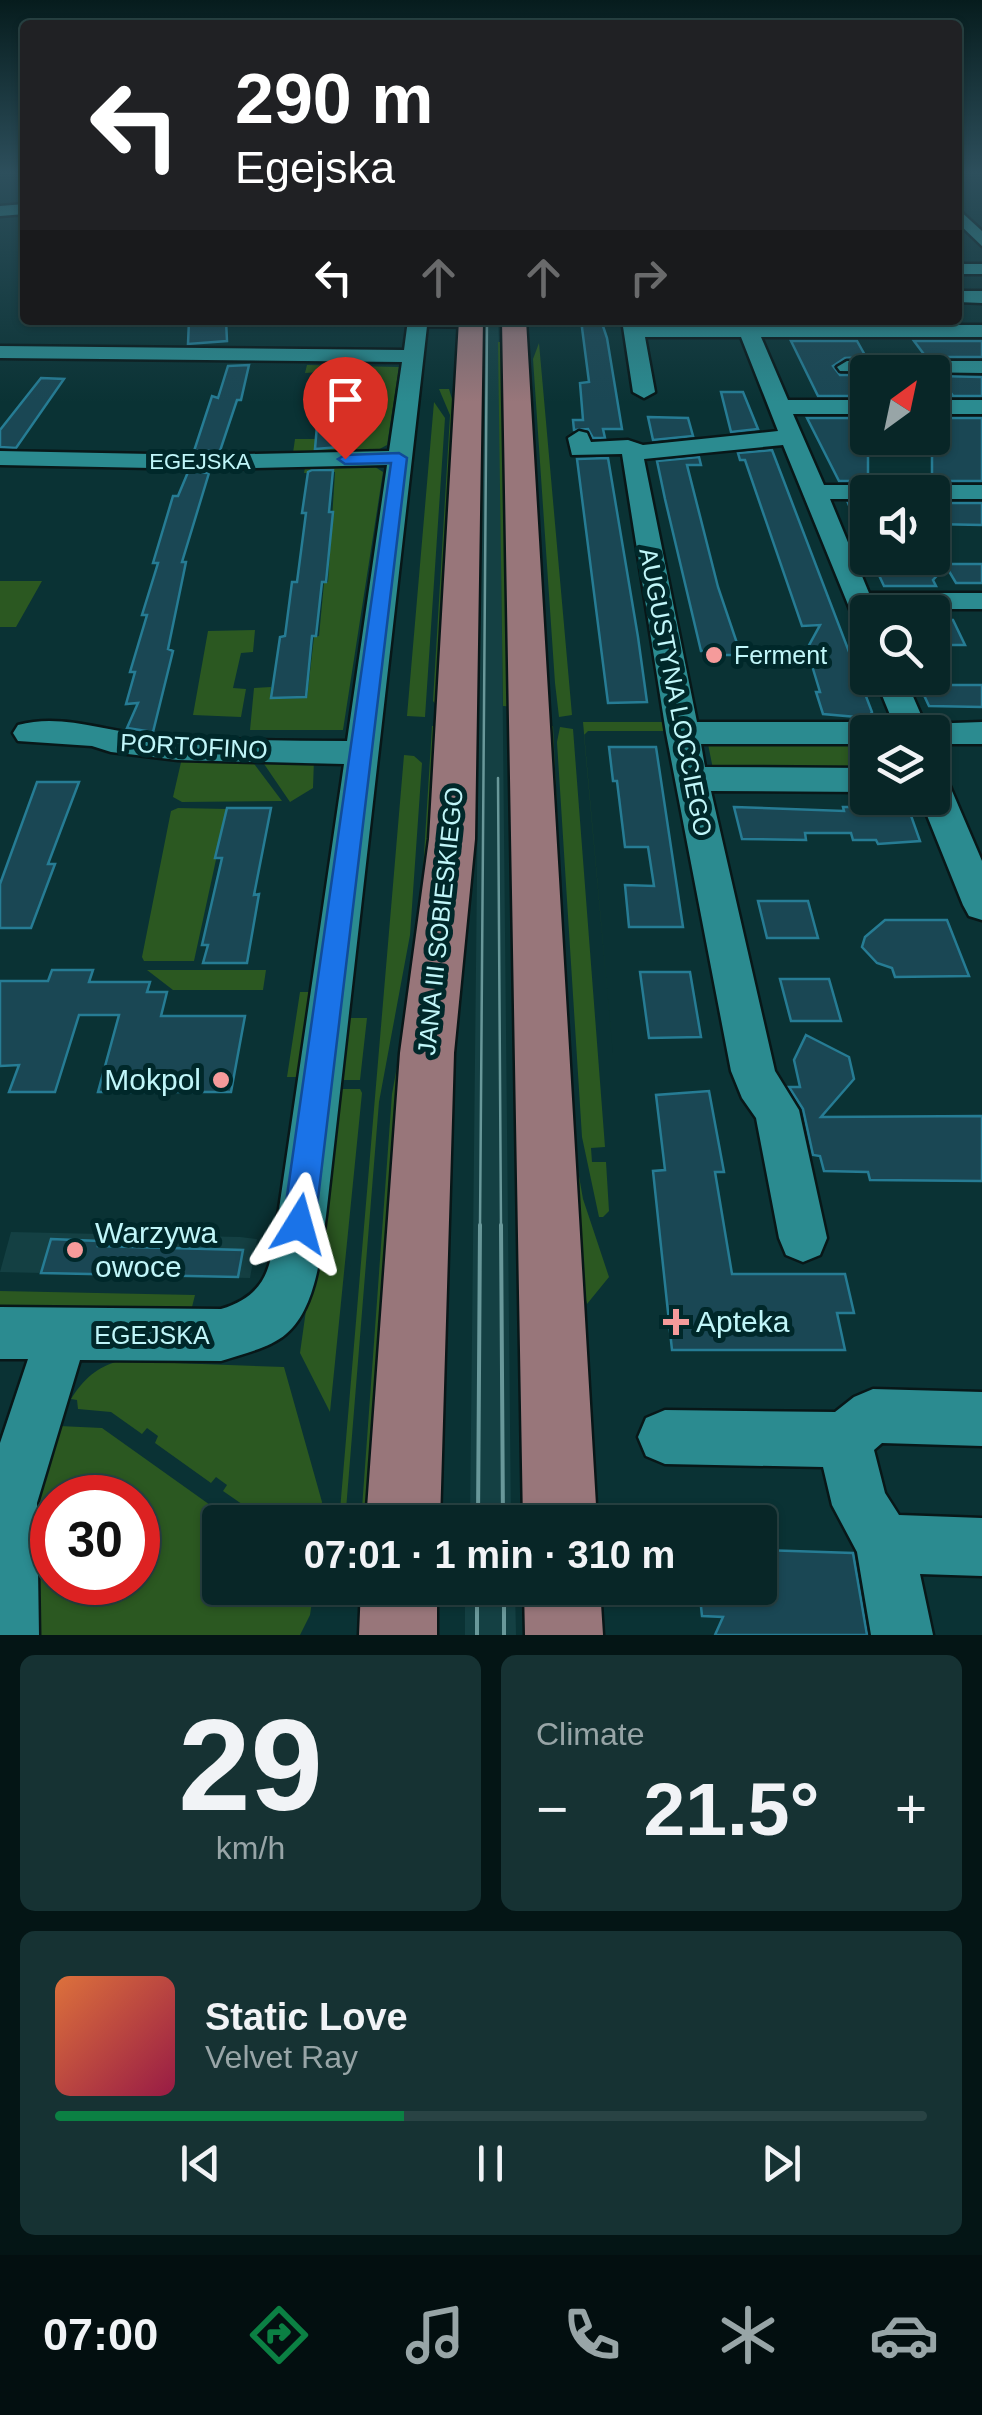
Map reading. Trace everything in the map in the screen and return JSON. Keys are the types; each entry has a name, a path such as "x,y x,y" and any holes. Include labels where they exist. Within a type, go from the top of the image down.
{"main road":[{"name":"JANA III SOBIESKIEGO","path":"404,1505 427,1053 451,850 471,325"},
{"path":"514,325 559,1505"},
{"path":"398,1635 399,1605"},
{"path":"563,1605 564,1635"}],"street":[{"name":"EGEJSKA","path":"0,1333 221,1335 271,1314 285,1290 294,1258 309,1156 417,325"},
{"path":"644,392 633,325 982,332"},
{"path":"746,326 856,595"},
{"path":"826,331 850,371"},
{"path":"0,352 412,356"},
{"path":"848,367 982,367"},
{"path":"778,407 850,405"},
{"path":"950,407 982,407"},
{"path":"580,444 628,447 640,452 790,437"},
{"name":"AUGUSTYNA LOCCIEGO","path":"640,452 632,457 691,779 756,1084 777,1110 803,1238"},
{"name":"EGEJSKA","path":"0,458 187,462 399,458"},
{"path":"814,492 982,492"},
{"path":"950,603 982,600"},
{"name":"PORTOFINO","path":"29,733 96,735 102,741 146,747 360,752"},
{"path":"682,733 850,733"},
{"path":"950,733 982,733"},
{"path":"691,779 850,780"},
{"path":"945,815 982,905"},
{"path":"8,1635 5,1516 62,1334"},
{"path":"665,1437 844,1440 874,1416 982,1419"},
{"path":"844,1440 860,1505 884,1543 902,1635"},
{"path":"884,1543 982,1547"}],"shaded area":[{"path":"483,325 498,325 511,1505 470,1505"},
{"path":"11,1232 257,1239 250,1278 0,1272"},
{"path":"465,1605 515,1605 516,1635 465,1635"}],"green space":[{"path":"498,342 507,342 516,707 503,706"},
{"path":"539,343 572,715 559,717 533,359"},
{"path":"307,365 399,367 387,445 374,452 293,453 295,439 316,439 315,448 341,447 345,367 322,367 321,372 305,373"},
{"path":"439,389 449,389 455,409 437,706 433,701 450,415"},
{"path":"434,402 445,418 425,717 407,716"},
{"path":"372,465 383,472 343,730 250,730 254,688 271,687 270,699 307,698 314,637 319,636 324,583 328,582 335,472 304,473 305,468"},
{"path":"0,581 42,581 16,627 0,627"},
{"path":"255,630 253,652 241,653 233,688 246,689 241,717 193,715 208,631"},
{"path":"583,722 668,722 669,731 588,731 584,735"},
{"path":"432,726 442,726 407,1072 379,1505 362,1505 392,1094 418,951"},
{"path":"544,726 553,726 573,1142 583,1199 609,1277 587,1304 580,1278"},
{"path":"560,727 573,729 605,1147 591,1148 592,1162 606,1162 609,1211 603,1217 599,1217 582,1137 557,742"},
{"path":"850,743 850,771 713,769 708,744"},
{"path":"404,755 414,756 422,763 410,935 379,1102 346,1505 340,1505"},
{"path":"249,757 282,801 182,802 173,797 182,758"},
{"path":"260,758 314,759 313,788 290,802"},
{"path":"227,809 194,961 144,961 171,811"},
{"path":"147,970 266,970 263,990 173,990"},
{"path":"300,992 316,992 305,1077 287,1077"},
{"path":"342,1018 367,1018 360,1080 338,1080"},
{"path":"337,1089 360,1089 362,1093 330,1412 300,1353"},
{"path":"0,1291 195,1295 191,1311 0,1307"},
{"path":"112,1363 284,1367 322,1505 243,1505 223,1491 227,1485 216,1477 211,1483 155,1443 158,1436 147,1428 142,1434 111,1412 78,1409 77,1400 71,1399 80,1386"},
{"path":"59,1426 102,1428 210,1505 202,1505 202,1605 311,1605 300,1635 26,1635 30,1529 30,1605 160,1605 160,1475 45,1475"}],"building":[{"path":"189,325 226,325 227,341 188,344"},
{"path":"582,325 603,325 622,429 603,429 605,438 593,438 588,429 574,430 573,420 583,420 580,383 589,382"},
{"path":"791,341 857,341 865,355 850,355 833,366 840,375 850,375 850,396 818,396"},
{"path":"914,341 982,341 982,357 924,355"},
{"path":"249,365 241,400 237,400 220,451 194,451 212,396 218,398 228,366"},
{"path":"344,367 340,447 315,449 322,368"},
{"path":"950,376 982,377 982,396 953,396"},
{"path":"41,378 64,379 16,448 0,447 0,430"},
{"path":"721,392 743,392 758,429 731,432"},
{"path":"648,417 688,418 693,436 653,440"},
{"path":"807,418 850,418 850,455 868,455 868,475 850,475 850,481 839,481"},
{"path":"950,418 982,418 982,481 950,481 950,475 932,475 932,455 950,455"},
{"path":"772,450 850,654 850,695 866,695 870,715 823,714 807,649 820,625 802,626 745,460 740,460 738,453"},
{"path":"699,457 701,465 687,465 718,587 741,655 709,655 708,651 701,651 657,461"},
{"path":"608,458 647,702 608,703 577,459"},
{"path":"333,470 329,512 333,512 326,582 322,582 316,636 312,636 306,697 271,698 292,582 297,582 306,513 302,513 308,472"},
{"path":"188,472 209,473 182,562 186,562 168,649 173,651 153,732 127,728 138,703 126,704 135,672 130,672 147,615 142,615 158,563 153,563 173,496 178,496"},
{"path":"950,503 982,503 982,525 950,524"},
{"path":"950,564 982,564 982,583 956,583"},
{"path":"879,575 938,575 933,580 936,586 884,586"},
{"path":"950,620 953,620 965,645 950,645"},
{"path":"950,685 982,685 982,707 929,706 924,695 950,695"},
{"path":"609,747 656,747 683,927 629,927 625,885 654,886 648,847 625,847"},
{"path":"37,782 79,782 48,864 55,864 31,928 0,928 0,884"},
{"path":"734,807 844,811 843,807 850,807 850,815 911,815 920,841 878,844 876,840 853,840 851,833 805,833 806,840 742,839"},
{"path":"227,808 271,808 254,895 259,894 247,963 203,963 208,945 202,945 222,858 215,858"},
{"path":"758,901 808,901 818,938 767,938"},
{"path":"885,920 947,920 969,976 895,977 892,968 877,963 862,947 865,937"},
{"path":"52,970 93,970 89,982 150,982 147,992 167,992 161,1016 245,1016 231,1092 98,1092 119,1015 79,1015 55,1092 9,1092 19,1065 0,1066 0,981 48,981"},
{"path":"640,972 690,972 701,1037 649,1038"},
{"path":"780,979 829,979 841,1021 791,1021"},
{"path":"806,1035 849,1057 854,1079 821,1117 982,1116 982,1181 870,1180 868,1172 824,1171 820,1156 813,1155 803,1109 789,1087 800,1087 794,1060"},
{"path":"709,1091 724,1172 715,1172 732,1274 845,1274 854,1313 837,1313 845,1350 672,1350 653,1171 665,1170 656,1095"},
{"path":"51,1239 99,1241 98,1246 243,1250 238,1277 41,1273"},
{"path":"777,1551 853,1553 867,1635 715,1635 723,1617 702,1616 701,1605 777,1605"}],"tram line":[{"path":"480,1228 487,325"},
{"path":"498,778 501,1228"},
{"path":"478,1505 480,1225"},
{"path":"501,1225 503,1505"},
{"path":"477,1605 477,1635"},
{"path":"504,1605 504,1635"}],"place":[{"name":"Ferment","path":"714,655"},
{"name":"Mokpol","path":"221,1080"},
{"name":"Warzywa owoce","path":"75,1250"},
{"name":"Apteka","path":"676,1322"}],"route":[{"path":"299,1224 399,458 345,459"}]}
